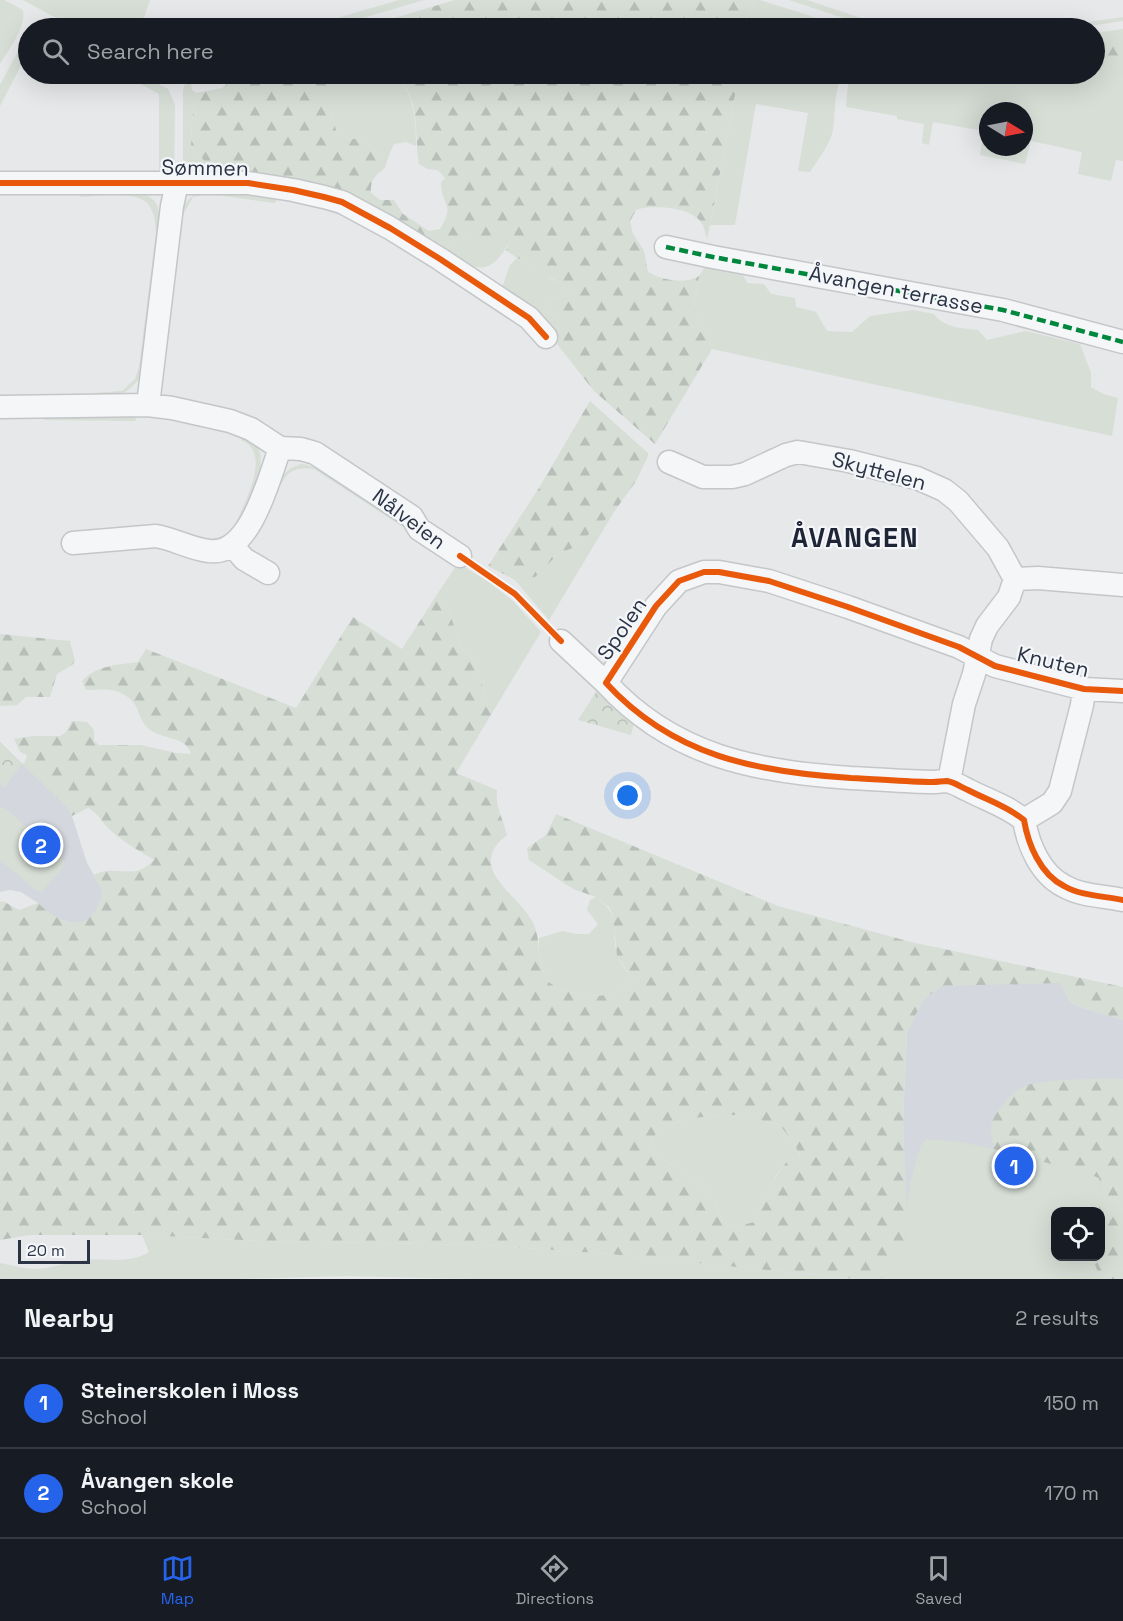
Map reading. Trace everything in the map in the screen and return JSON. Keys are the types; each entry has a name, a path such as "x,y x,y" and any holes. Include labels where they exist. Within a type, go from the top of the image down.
{"street":[{"name":"Sømmen","path":"0,183 248,183 292,190 342,202 390,228 487,288 529,318 546,337"},
{"name":"Sømmen","path":"148,405 172,206 177,183"},
{"name":"Åvangen terrasse","path":"666,247 1003,310 1123,342"},
{"name":"Nålveien","path":"0,407 148,405 230,421 251,429 280,448 301,449 315,453 412,517 419,529 460,556"},
{"path":"73,543 156,536 209,551 220,551 232,546 246,532 280,448"},
{"name":"Skyttelen","path":"669,462 703,477 732,477 798,452 849,461 917,478 938,487 958,501 998,548 1010,566 1015,579"},
{"path":"232,546 244,559 268,573"},
{"name":"Spolen","path":"949,781 848,778 739,762 712,755 676,739 646,720 606,683 656,606 679,581 704,572 729,573 769,581 959,647 977,657"},
{"path":"1123,585 1038,578 1015,579 1009,597 987,626 981,639 964,704 949,781 1012,810 1024,820 1027,838 1035,855 1058,882 1080,892 1123,900"},
{"path":"561,641 606,683"},
{"name":"Knuten","path":"977,657 995,666 1084,689 1123,691"},
{"name":"Knuten","path":"1024,820 1052,803 1060,790 1084,689"}],"shaded area":[{"path":"0,742 68,808 72,816 87,863 103,891 93,916 83,923 68,922 51,916 38,903 21,892 10,890 0,892"},
{"path":"1061,983 1070,1002 1123,1020 1123,1279 880,1279 906,1215 903,1120 907,1032 923,1000 941,986"}],"green space":[{"path":"0,0 4,0 23,10 23,17 18,18 18,33 0,64"},
{"path":"23,0 150,0 144,18 56,18"},
{"path":"399,0 424,0 363,18 337,18"},
{"path":"455,0 753,0 750,18 395,18"},
{"path":"753,0 760,0 817,18 750,18"},
{"path":"789,0 807,0 861,18 844,18"},
{"path":"1123,17 1123,21 1105,24 1105,20"},
{"path":"1123,29 1123,57 1105,60 1105,32"},
{"path":"18,51 18,71 0,106 0,85"},
{"path":"1123,57 1123,161 1116,160 1111,181 1078,174 1082,152 1033,141 1033,102 979,102 979,130 933,122 929,145 922,143 924,124 897,119 897,116 846,107 848,84 1105,84 1105,60"},
{"path":"140,84 158,84 168,89 175,105 174,172 159,171 159,94"},
{"path":"191,84 192,90 196,93 191,147 218,175 183,174 184,85"},
{"path":"227,84 346,84 336,92 333,98 332,111 337,133 350,139 361,139 380,155 389,155 385,168 372,182 371,193 380,200 394,200 403,214 429,231 440,229 447,214 441,182 445,178 438,170 427,169 419,164 413,105 403,84 737,84 707,240 699,220 692,214 676,209 642,208 636,210 630,221 633,234 644,251 648,272 680,281 699,276 694,305 712,349 655,444 594,391 557,344 553,336 559,331 556,317 544,310 541,304 543,298 549,296 559,298 570,292 560,283 532,270 524,260 506,250 513,235 434,243 370,205 218,175 191,147 192,120 196,93 222,88"},
{"path":"346,84 403,84 412,104 416,146 406,142 394,144 389,155 380,155 361,139 350,139 337,133 332,104 336,92"},
{"path":"737,84 839,84 831,136 810,172 798,171 808,113 756,104 735,225 710,225"},
{"path":"985,156 1027,156 1025,164"},
{"path":"139,192 155,202 159,216 152,288 139,379 120,394 96,397 94,393 122,391 135,379 139,367 156,233 152,212 144,200 117,195 80,197 83,193"},
{"path":"196,193 270,193 340,212 339,215 280,198 274,203 209,194 193,197 181,218 183,207"},
{"path":"514,234 496,261 479,267 470,265 434,243"},
{"path":"517,258 524,260 532,270 560,283 570,292 559,298 549,296 544,310 556,317 559,331 556,334 502,288 510,265"},
{"path":"709,261 740,269 747,283 764,284 771,294 795,298 796,307 816,312 827,331 852,332 870,316 913,310 934,314 943,322 954,326 978,330 987,340 1026,331 1080,344 1091,373 1091,387 1103,394 1118,398 1112,436 712,349 694,305 699,276"},
{"path":"590,401 648,453 648,456 636,481 614,512 573,548 559,553 535,577 515,580 488,566 539,488"},
{"path":"46,416 135,417 136,421 44,420"},
{"path":"242,437 252,441 258,447 259,476 244,519 238,529 212,544 198,538 218,537 226,535 231,530 253,481 256,461 254,452 241,440"},
{"path":"301,464 324,472 353,489 404,523 403,527 314,469 295,470 282,483 277,480 291,468"},
{"path":"614,512 549,620 515,580 535,576 559,553 573,548"},
{"path":"458,563 489,582 513,601 541,632 492,713 474,661 461,648 447,604 436,596"},
{"path":"436,596 447,604 461,648 474,661 492,713 456,773 497,790 498,807 507,835 495,847 491,858 492,869 532,921 537,933 546,980 561,991 596,996 616,994 633,979 617,956 613,916 609,907 596,897 573,889 529,860 527,848 546,835 556,814 778,906 911,942 1123,987 1123,1020 1070,1002 1061,983 941,986 923,1000 907,1032 903,1120 908,1230 894,1267 880,1279 855,1279 610,1254 483,1245 263,1241 142,1235 30,1235 0,1240 0,902 3,901 19,910 38,903 48,912 68,922 85,920 99,905 103,891 92,875 105,871 137,871 154,860 120,838 88,808 72,816 68,808 22,764 27,755 20,752 14,739 60,736 66,732 72,721 87,722 94,730 94,741 99,745 141,745 191,754 184,744 148,728 132,700 127,696 111,690 86,690 82,681 101,669 138,662 146,649 296,708 353,617 402,649","holes":["720,1115 739,1115 780,1125 800,1156 788,1160 775,1178 754,1222 735,1227 725,1224 718,1212 716,1202 698,1183 653,1154 650,1143 659,1131 680,1121"]},
{"path":"0,634 70,641 75,661 57,674 50,697 26,697 17,705 0,706"},
{"path":"598,689 635,719 631,735 578,720"},
{"path":"0,742 22,764 4,788 0,784"},
{"path":"0,808 5,808 64,860 64,866 42,892 37,891 0,860"},
{"path":"596,897 613,917 618,957 633,979 616,994 596,996 561,991 546,980 539,954 539,938 563,931 589,934 598,924 587,910 590,900"},
{"path":"1123,1079 1123,1279 1100,1279 1095,1264 1098,1261 1105,1261 1106,1245 1105,1207 1099,1207 1099,1178 994,1149 992,1122 1009,1097 1034,1083"},
{"path":"739,1115 780,1125 795,1145 800,1157 788,1160 775,1177 773,1186 754,1222 735,1227 725,1224 718,1212 716,1202 698,1183 653,1154 650,1143 665,1127 688,1119"},
{"path":"928,1139 961,1142 1099,1178 1100,1207 1051,1207 1051,1261 1098,1261 1095,1264 1100,1279 880,1279 894,1267 908,1231 906,1215 910,1184 923,1142"},
{"path":"142,1235 263,1241 483,1245 610,1254 855,1279 475,1279 346,1276 240,1279 0,1279 0,1263 40,1269 84,1260 126,1259 142,1256 149,1252"}],"marked path":[{"path":"666,247 1003,310 1123,342"}],"cycle path":[{"path":"0,183 248,183 293,190 342,202 440,259 529,318 546,337"},
{"path":"460,556 515,594 561,641"},
{"path":"1123,691 1084,689 995,666 959,647 848,607 769,581 719,572 704,572 679,581 656,606 606,683 632,708 659,728 688,744 749,765 816,775 955,783 1004,807 1024,820 1036,858 1056,881 1078,892 1123,900"}],"place":[{"name":"Åvangen skole","path":"41,845"},
{"name":"Steinerskolen i Moss","path":"1014,1166"}],"district":[{"name":"ÅVANGEN","path":"855,538"}]}
